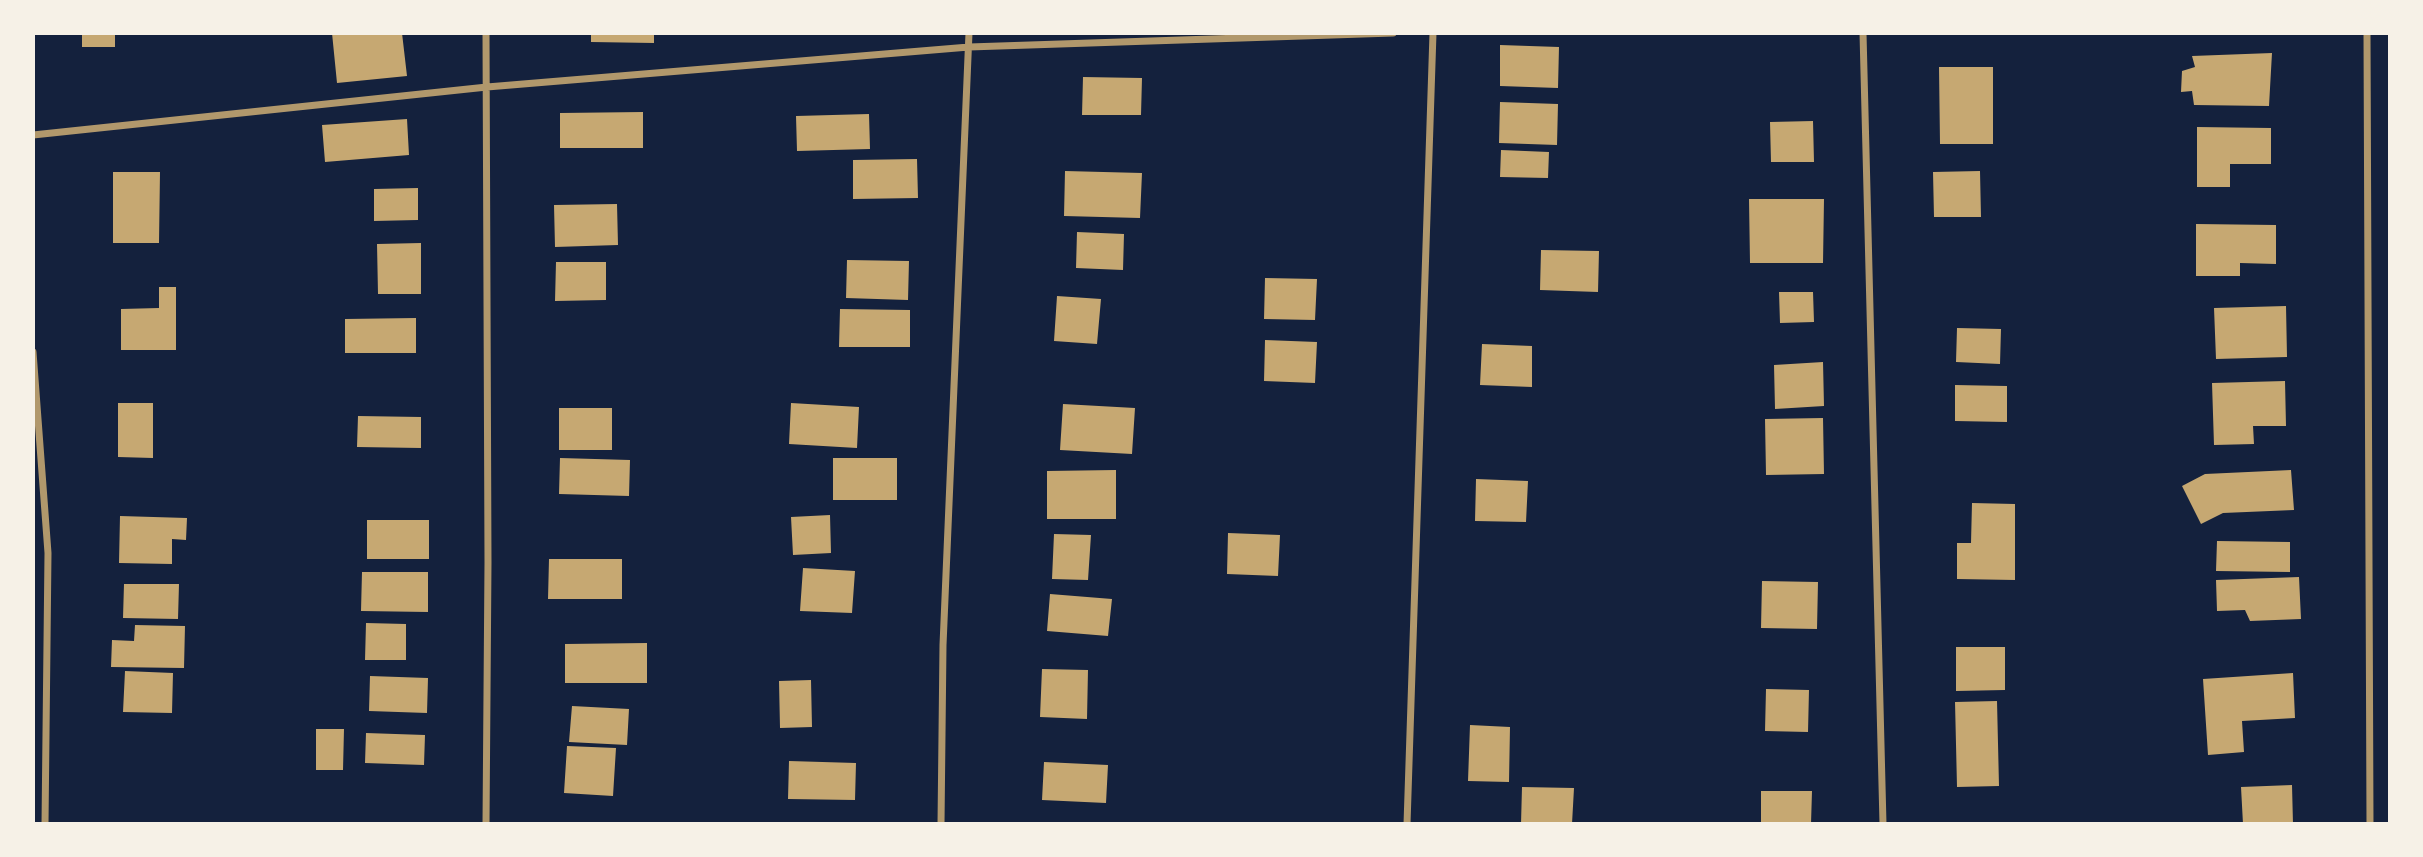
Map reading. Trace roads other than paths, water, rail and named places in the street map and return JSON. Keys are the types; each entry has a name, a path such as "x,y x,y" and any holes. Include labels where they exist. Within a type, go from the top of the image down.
{"street":[{"path":"486,33 486,824"},
{"path":"941,824 943,645 969,33"},
{"path":"33,135 487,87 969,47 1393,33"},
{"path":"1407,824 1433,33"},
{"path":"1863,33 1882,824"},
{"path":"2367,33 2370,824"},
{"path":"33,352 48,553 45,824"}]}
